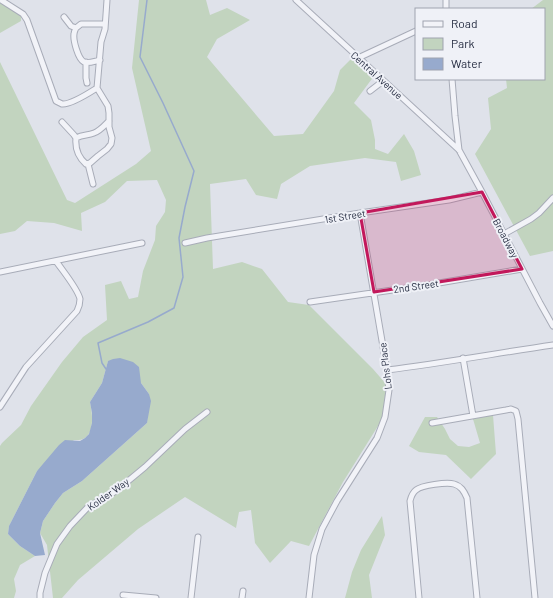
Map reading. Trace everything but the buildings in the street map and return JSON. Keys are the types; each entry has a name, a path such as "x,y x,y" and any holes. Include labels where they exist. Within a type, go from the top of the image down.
{"street":[{"path":"1,0 23,14 27,20 56,100 61,104 72,102 98,88"},
{"path":"88,164 107,150 111,144 112,138 109,127 108,106 98,88 101,42 105,24 107,0"},
{"name":"Central Avenue","path":"296,0 459,150"},
{"path":"64,17 71,26 76,28"},
{"path":"100,60 95,62 84,62 80,59 74,34 76,28 82,24 105,24"},
{"path":"358,58 415,31"},
{"path":"86,62 87,83"},
{"path":"370,91 383,80"},
{"path":"452,80 459,150"},
{"path":"76,138 81,135 94,133 106,125 109,121"},
{"path":"62,122 76,138 75,145 81,160 88,164 93,184"},
{"name":"Broadway","path":"459,150 553,326"},
{"name":"1st Street","path":"185,243 207,238 360,213 449,200 482,192"},
{"path":"504,234 531,219 553,198"},
{"name":"Lohs Place","path":"309,598 314,556 322,529 337,501 377,438 385,417 389,390 387,370 360,213"},
{"path":"0,272 142,243"},
{"path":"0,407 26,367 77,311 79,306 80,301 77,292 56,261"},
{"name":"2nd Street","path":"310,302 522,269"},
{"path":"387,370 429,365 463,358 553,345"},
{"path":"463,358 473,416"},
{"path":"432,423 506,410 516,411 535,598"},
{"name":"Kolder Way","path":"40,598 45,573 57,544 70,526 88,507 116,491 207,412"},
{"path":"419,598 410,501 413,493 420,487 449,483 459,486 466,498 477,598"},
{"path":"191,598 198,537"},
{"path":"242,598 243,591"},
{"path":"122,595 156,598"}],"highlighted area":[{"path":"482,192 522,269 374,292 360,213"}],"green space":[{"path":"0,0 21,15 21,21 0,33"},
{"path":"139,0 206,0 210,15 227,8 250,20 217,39 207,57 274,136 303,134 334,91 340,70 352,58 374,76 354,103 371,120 375,140 375,149 388,154 404,134 414,151 421,175 401,181 396,162 365,158 310,166 281,184 277,199 256,195 246,179 210,184 213,269 242,262 262,269 288,302 309,305 386,384 383,418 343,482 309,546 291,541 270,563 255,543 251,510 239,512 236,528 185,497 138,529 78,580 62,598 53,598 47,545 40,533 43,521 63,493 82,481 147,423 149,394 141,383 108,361 102,383 90,402 92,421 90,433 81,440 74,440 37,471 9,526 8,534 20,546 35,556 20,565 14,579 16,591 14,598 0,598 0,446 21,425 31,406 62,362 83,337 107,320 105,285 121,281 129,299 138,297 143,271 155,240 156,226 165,212 166,200 157,180 127,181 105,202 81,213 82,231 54,223 27,221 15,231 0,234 0,62 67,200 75,203 136,164 151,151 132,68"},
{"path":"543,0 553,0 553,251 530,256 475,154 491,129 488,98 507,88 506,80 545,80 545,8 532,8"},
{"path":"493,415 496,454 471,479 446,455 419,452 409,446 425,417 437,417 450,439 458,446 469,447 480,443 473,419"},
{"path":"382,516 385,535 369,575 372,598 345,598 352,572 361,550"}],"water":[{"path":"120,358 133,362 139,367 141,383 149,394 151,401 147,423 82,481 63,493 43,521 40,533 45,555 35,556 20,546 8,534 9,526 37,471 59,445 65,440 80,441 89,434 92,423 90,402 102,383 108,361"}],"waterway":[{"path":"106,369 102,363 98,343 148,322 174,308 183,277 179,238 194,171 140,57 147,0"}]}
